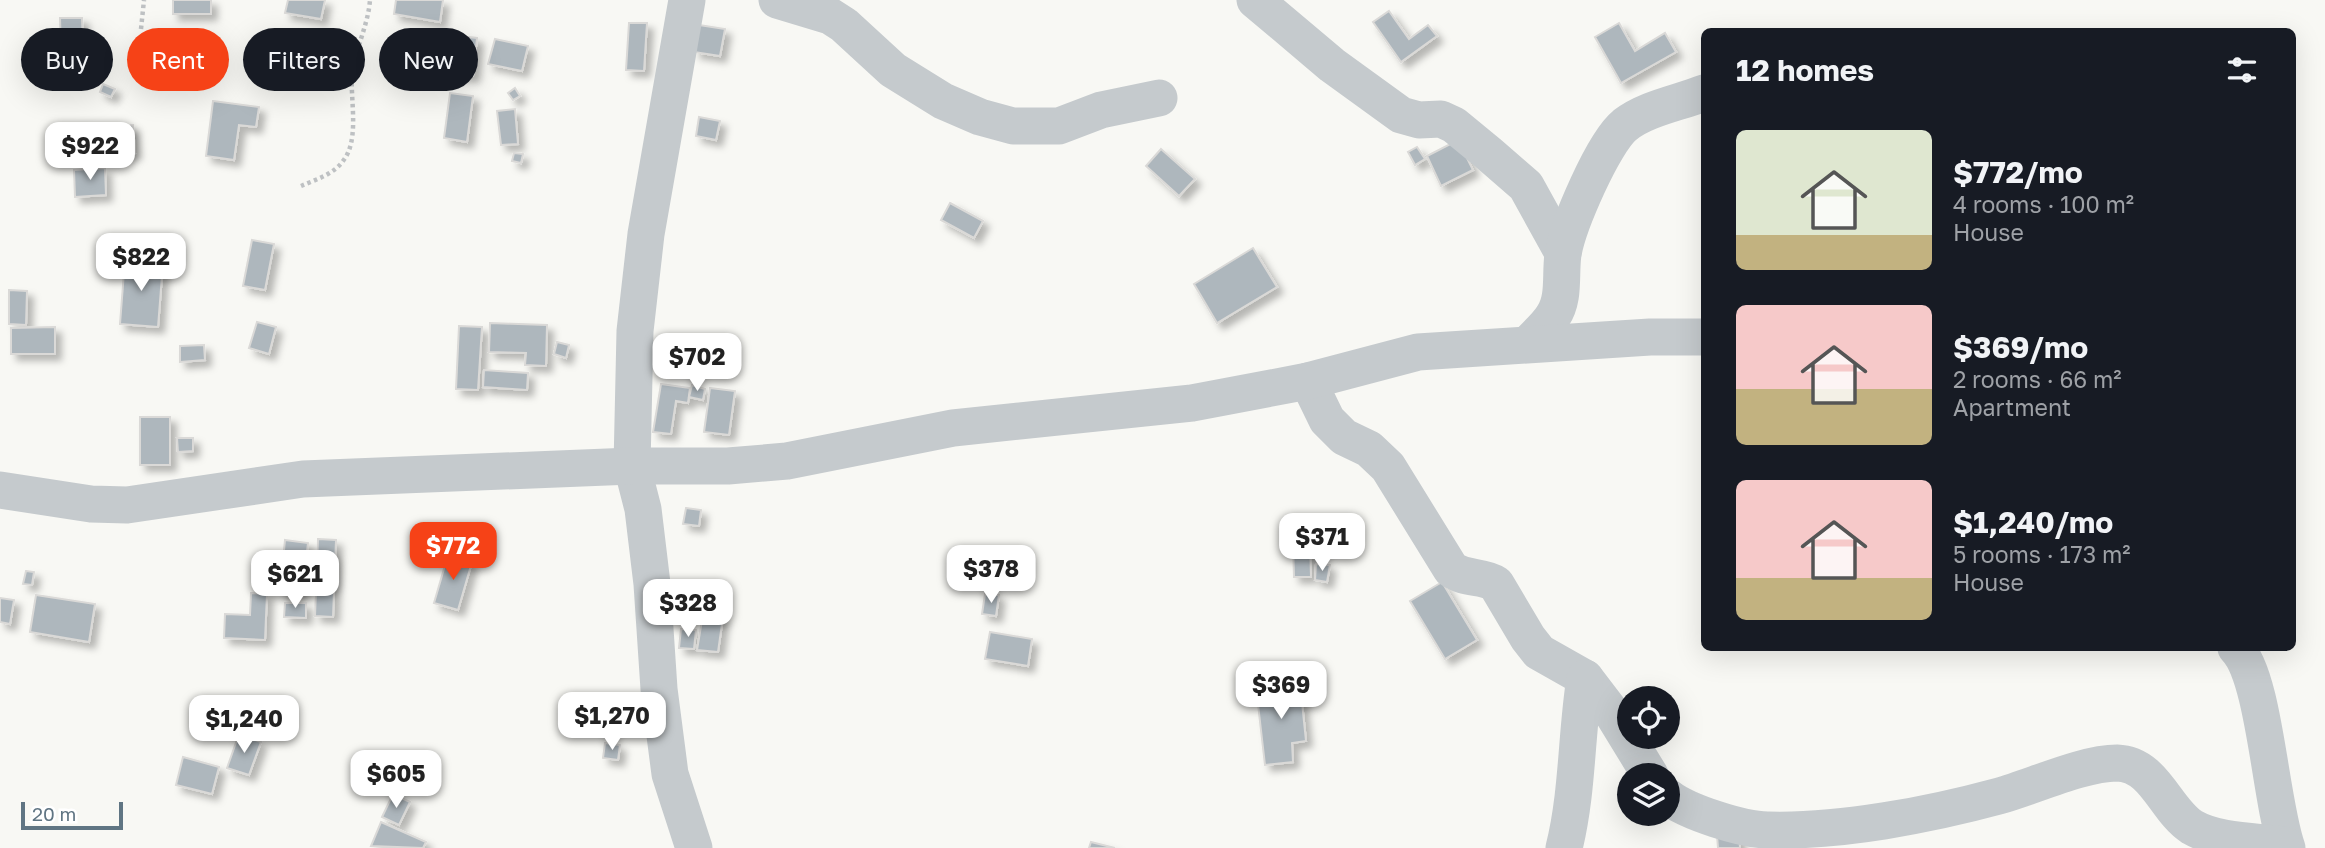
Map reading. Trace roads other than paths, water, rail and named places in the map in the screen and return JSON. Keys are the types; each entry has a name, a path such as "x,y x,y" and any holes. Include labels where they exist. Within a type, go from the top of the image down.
{"street":[{"path":"687,0 646,234 635,331 632,466 643,509 652,584 659,689 670,774 694,848"},
{"path":"777,0 830,16 844,24 893,71 943,101 980,117 1013,126 1059,126 1101,110 1159,98"},
{"path":"1255,0 1332,65 1401,115 1419,120 1441,119 1454,125 1526,186 1563,253"},
{"path":"1528,344 1553,317 1560,299 1563,253 1572,222 1593,175 1623,126 1646,113 1701,94"},
{"path":"0,490 91,505 127,505 303,479 632,466 728,466 787,461 953,428 1192,402 1308,382 1418,352 1528,344 1701,337"},
{"path":"1308,382 1327,420 1344,437 1369,449 1388,467 1451,569 1461,577 1488,579 1496,584 1539,652 1584,678 1614,716 1643,763"},
{"path":"1680,804 1696,814 1765,830 1888,820 1997,797 2065,775 2118,763 2145,773 2188,825 2203,832 2286,847 2255,689 2244,656 2238,651"},
{"path":"1564,848 1573,813 1578,717 1584,678"}]}
